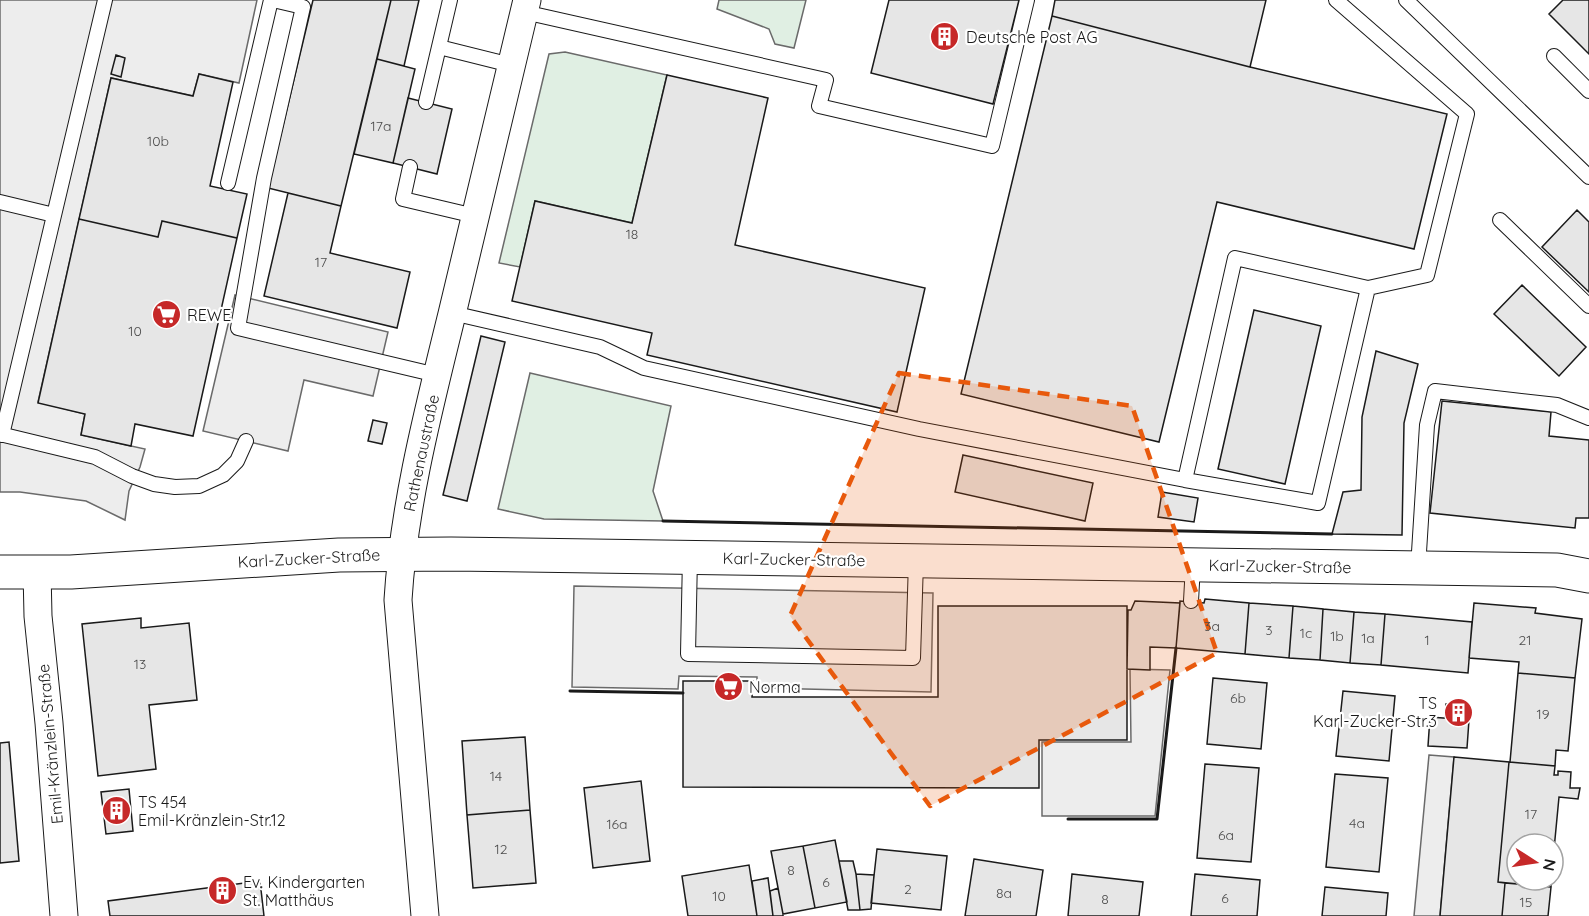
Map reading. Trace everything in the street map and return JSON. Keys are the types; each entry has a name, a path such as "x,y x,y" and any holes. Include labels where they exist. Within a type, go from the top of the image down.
{"street":[{"name":"Rathenaustraße","path":"425,916 398,600 401,554 437,375 526,6"},
{"name":"Karl-Zucker-Straße","path":"0,572 82,571 339,555 401,554 1557,570 1589,576"},
{"name":"Emil-Kränzlein-Straße","path":"37,572 64,916"}],"lane":[{"path":"105,0 1,435 95,457 132,476 154,484 176,487 199,486 222,475 237,461 246,441"},
{"path":"228,183 272,0 303,7 264,178 238,328 437,375"},
{"path":"426,102 450,0"},
{"path":"526,6 826,80 819,106 992,146 1027,0"},
{"path":"1185,480 1235,258 1368,288 1427,275 1467,114 1336,0"},
{"path":"1406,0 1589,177"},
{"path":"439,47 512,65"},
{"path":"1554,56 1589,91"},
{"path":"410,167 403,199 475,216"},
{"path":"0,202 54,215"},
{"path":"1500,220 1589,306"},
{"path":"452,313 600,347 644,368 919,429 1318,503 1368,288"},
{"path":"1418,568 1427,425 1435,392 1557,405 1589,418"},
{"path":"690,557 688,654 902,658 913,658 916,561"},
{"path":"1191,601 1193,565"}],"highlighted area":[{"path":"899,373 1132,406 1217,653 930,806 790,616"}],"green space":[{"path":"719,0 806,0 794,48 775,44 769,29 717,9"},
{"path":"565,52 667,75 632,223 535,201 520,267 499,263 549,54"},
{"path":"530,373 671,406 653,491 663,521 544,519 498,509"}],"shaded area":[{"path":"0,0 257,0 239,83 199,74 193,96 111,78 38,402 85,414 81,435 145,449 129,491 125,520 86,501 20,492 0,492"},
{"path":"235,295 388,332 373,396 304,380 288,451 203,431"},
{"path":"574,586 933,593 931,692 757,688 757,677 679,676 678,689 572,687"},
{"path":"1130,669 1170,670 1155,816 1042,816 1042,742 1131,742"},
{"path":"1429,755 1454,757 1440,916 1414,916"}],"building":[{"path":"313,0 391,0 341,206 268,188"},
{"path":"391,0 419,0 404,66 377,59"},
{"name":"Deutsche Post AG","path":"889,0 1019,0 993,104 871,73"},
{"path":"1055,0 1266,0 1250,67 1052,16"},
{"path":"1563,0 1589,0 1589,54 1549,14"},
{"path":"1052,16 1250,67 1447,114 1414,249 1217,202 1159,442 961,394"},
{"path":"116,55 125,58 121,77 111,74"},
{"path":"377,59 415,69 393,163 354,154"},
{"path":"199,74 233,82 210,186 247,194 237,238 162,221 158,237 79,219 111,78 193,96"},
{"path":"667,75 768,98 735,245 925,288 897,412 647,355 652,333 512,301 535,201 632,223"},
{"path":"408,98 452,109 437,174 393,163"},
{"path":"288,193 341,206 330,253 410,272 397,328 264,296"},
{"path":"1577,210 1589,222 1589,292 1542,247"},
{"path":"79,219 158,237 162,221 237,238 193,436 135,424 131,446 81,435 85,414 38,403"},
{"path":"1522,285 1586,347 1559,376 1494,314"},
{"path":"1254,310 1321,326 1285,484 1218,469"},
{"path":"481,336 505,342 467,501 443,495"},
{"path":"1376,351 1418,364 1404,423 1402,535 1332,534 1343,492 1361,490 1362,417"},
{"path":"1442,401 1551,412 1549,436 1589,440 1589,518 1576,518 1575,528 1430,513"},
{"path":"373,420 387,423 382,444 368,441"},
{"path":"963,455 1093,483 1085,521 955,492"},
{"path":"1162,492 1198,498 1194,522 1158,517"},
{"path":"1205,599 1249,603 1245,654 1176,648 1180,601 1204,603"},
{"path":"1135,601 1180,603 1176,648 1150,647 1150,670 1127,669 1128,610 1131,610"},
{"path":"1249,603 1293,606 1289,658 1245,654"},
{"path":"1474,603 1536,608 1535,613 1582,619 1575,678 1518,673 1519,662 1469,658"},
{"path":"938,606 1127,606 1127,740 1039,740 1039,788 683,787 683,681 753,681 752,697 938,697"},
{"path":"1293,606 1323,609 1320,660 1289,658"},
{"path":"1323,609 1354,612 1350,663 1320,660"},
{"path":"1354,612 1385,614 1381,665 1350,663"},
{"path":"1385,614 1472,622 1468,673 1381,665"},
{"path":"141,618 141,628 189,623 197,700 149,705 156,769 98,776 82,624"},
{"path":"1518,673 1575,678 1568,751 1556,750 1555,766 1510,762"},
{"path":"1213,678 1267,683 1261,749 1207,744"},
{"path":"1343,691 1395,696 1389,761 1336,756"},
{"name":"TS Karl-Zucker-Str.3","path":"1446,704 1471,707 1469,720 1445,718"},
{"path":"1430,717 1469,720 1467,748 1428,746"},
{"path":"525,737 530,810 467,815 462,741"},
{"path":"9,742 19,861 0,863 0,743"},
{"path":"1454,757 1509,762 1498,882 1505,883 1502,916 1440,916"},
{"path":"1509,762 1555,766 1554,775 1558,775 1558,771 1571,772 1570,788 1580,788 1578,799 1559,797 1556,832 1505,832 1505,883 1498,882"},
{"path":"1205,764 1259,768 1251,862 1197,858"},
{"path":"1335,774 1388,778 1379,872 1326,867"},
{"path":"641,781 650,861 593,868 584,788"},
{"name":"TS 454 Emil-Kränzlein-Str.12","path":"129,789 133,831 106,834 101,792"},
{"path":"530,810 536,883 473,888 467,815"},
{"path":"835,840 847,902 815,908 803,846"},
{"path":"803,846 815,908 783,914 771,851"},
{"path":"877,849 947,856 941,910 871,903"},
{"path":"974,859 1043,870 1036,916 965,916"},
{"path":"839,861 853,861 860,910 848,910"},
{"path":"749,865 757,916 688,916 682,876"},
{"path":"856,874 874,875 871,909 860,910"},
{"path":"1072,874 1143,882 1139,916 1068,916"},
{"path":"1195,874 1260,880 1257,916 1191,916"},
{"path":"768,878 773,916 757,916 752,881"},
{"name":"Ev. Kindergarten St. Matthäus","path":"260,881 264,916 110,916 108,901"},
{"path":"1505,883 1505,892 1550,892 1548,916 1502,916"},
{"path":"1325,887 1388,893 1386,916 1322,916"},
{"path":"778,888 783,916 773,916 770,891"}],"wall":[{"path":"663,521 1332,534"},
{"path":"1068,819 1157,819 1176,648"},
{"path":"570,691 683,693"}],"place":[{"name":"Deutsche Post AG","path":"945,37"},
{"name":"REWE","path":"166,315"},
{"name":"Norma","path":"728,687"},
{"name":"TS Karl-Zucker-Str.3","path":"1458,712"},
{"name":"TS 454 Emil-Kränzlein-Str.12","path":"117,811"},
{"name":"Ev. Kindergarten St. Matthäus","path":"222,891"}]}
